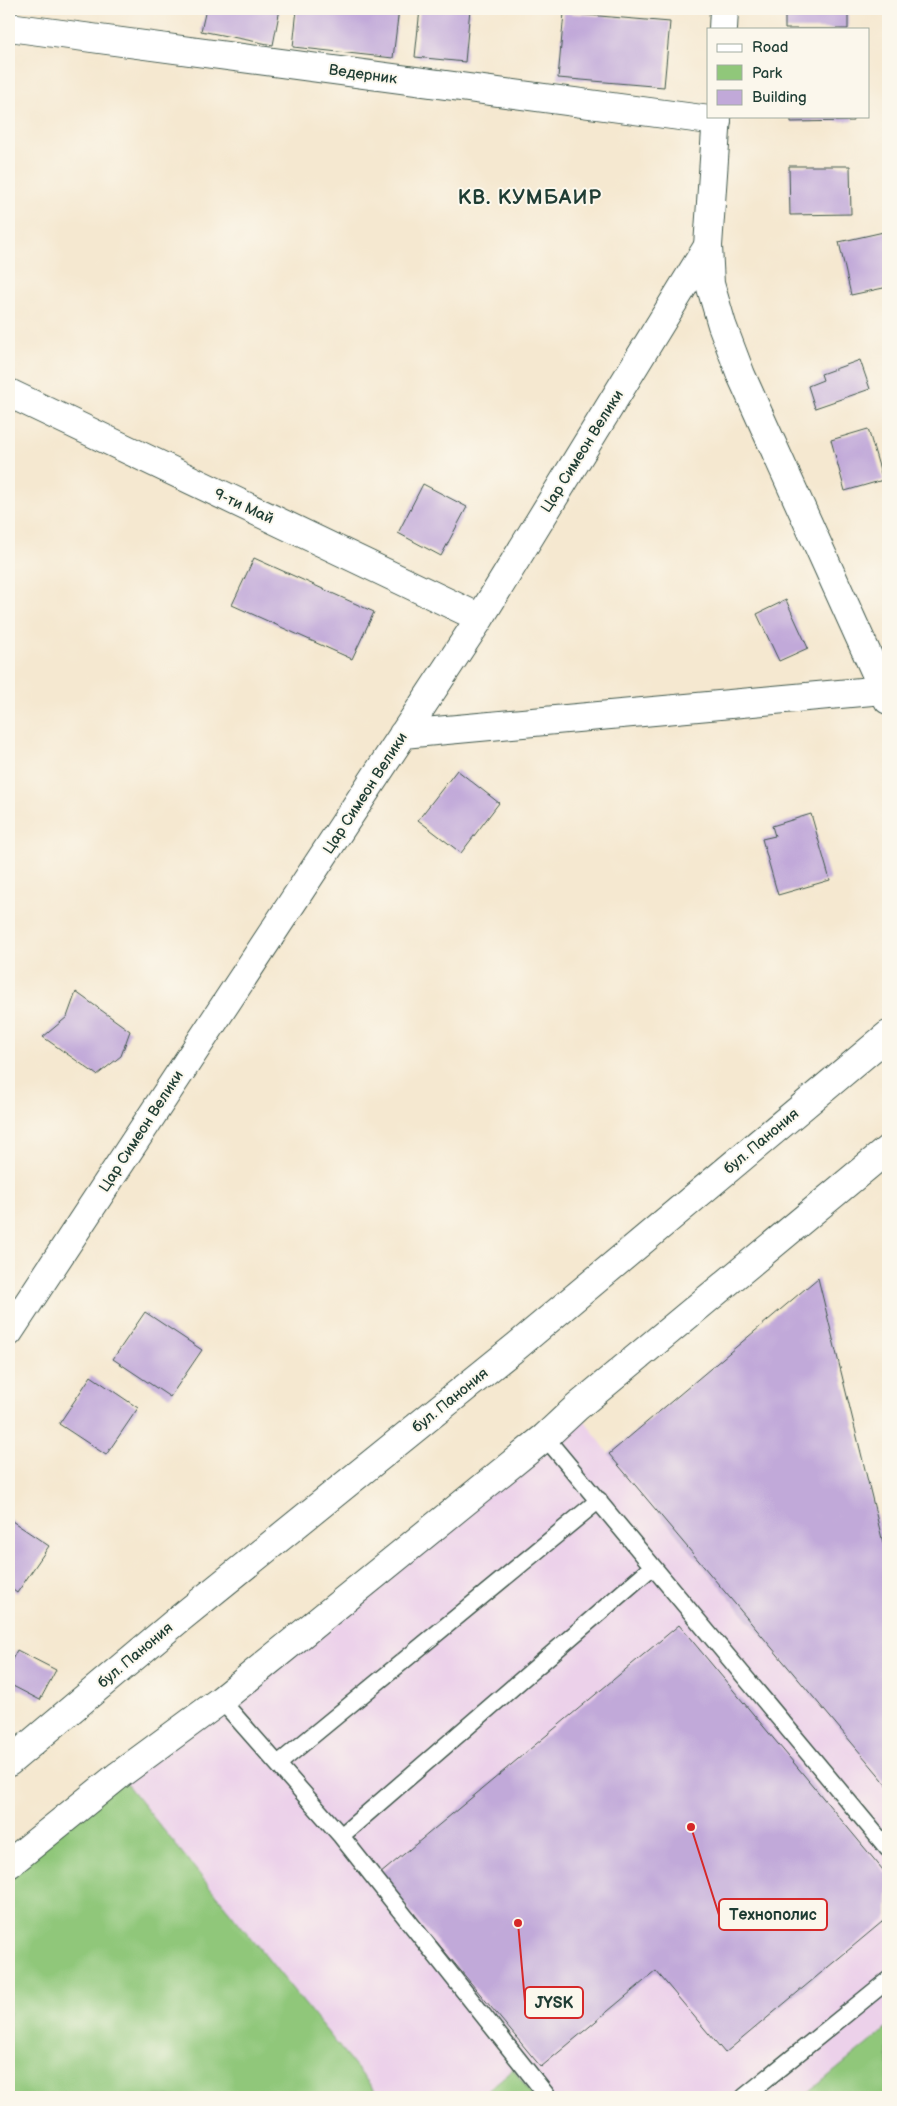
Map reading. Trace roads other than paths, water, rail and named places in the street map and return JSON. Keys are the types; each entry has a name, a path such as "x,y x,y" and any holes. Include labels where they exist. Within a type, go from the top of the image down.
{"street":[{"path":"723,28 724,9"},
{"name":"Ведерник","path":"9,27 707,118"},
{"name":"Цар Симеон Велики","path":"717,119 708,246 710,284 722,325 740,375 886,695"},
{"name":"Цар Симеон Велики","path":"9,1332 480,618 708,246"},
{"name":"9-ти Май","path":"9,393 480,618"},
{"path":"403,734 886,695"},
{"name":"бул. Панония","path":"9,1762 178,1620 517,1346 888,1035"},
{"path":"9,1864 119,1775 221,1700 545,1437 584,1401 888,1150"}],"lane":[{"path":"545,1437 888,1849"},
{"path":"278,1764 599,1500"},
{"path":"340,1836 652,1567"},
{"path":"221,1700 340,1836 548,2097"},
{"path":"744,2097 888,1980"}],"place":[{"name":"Технополис","path":"691,1827"},
{"name":"JYSK","path":"518,1923"}],"district":[{"name":"КВ. КУМБАИР","path":"530,197"}]}
